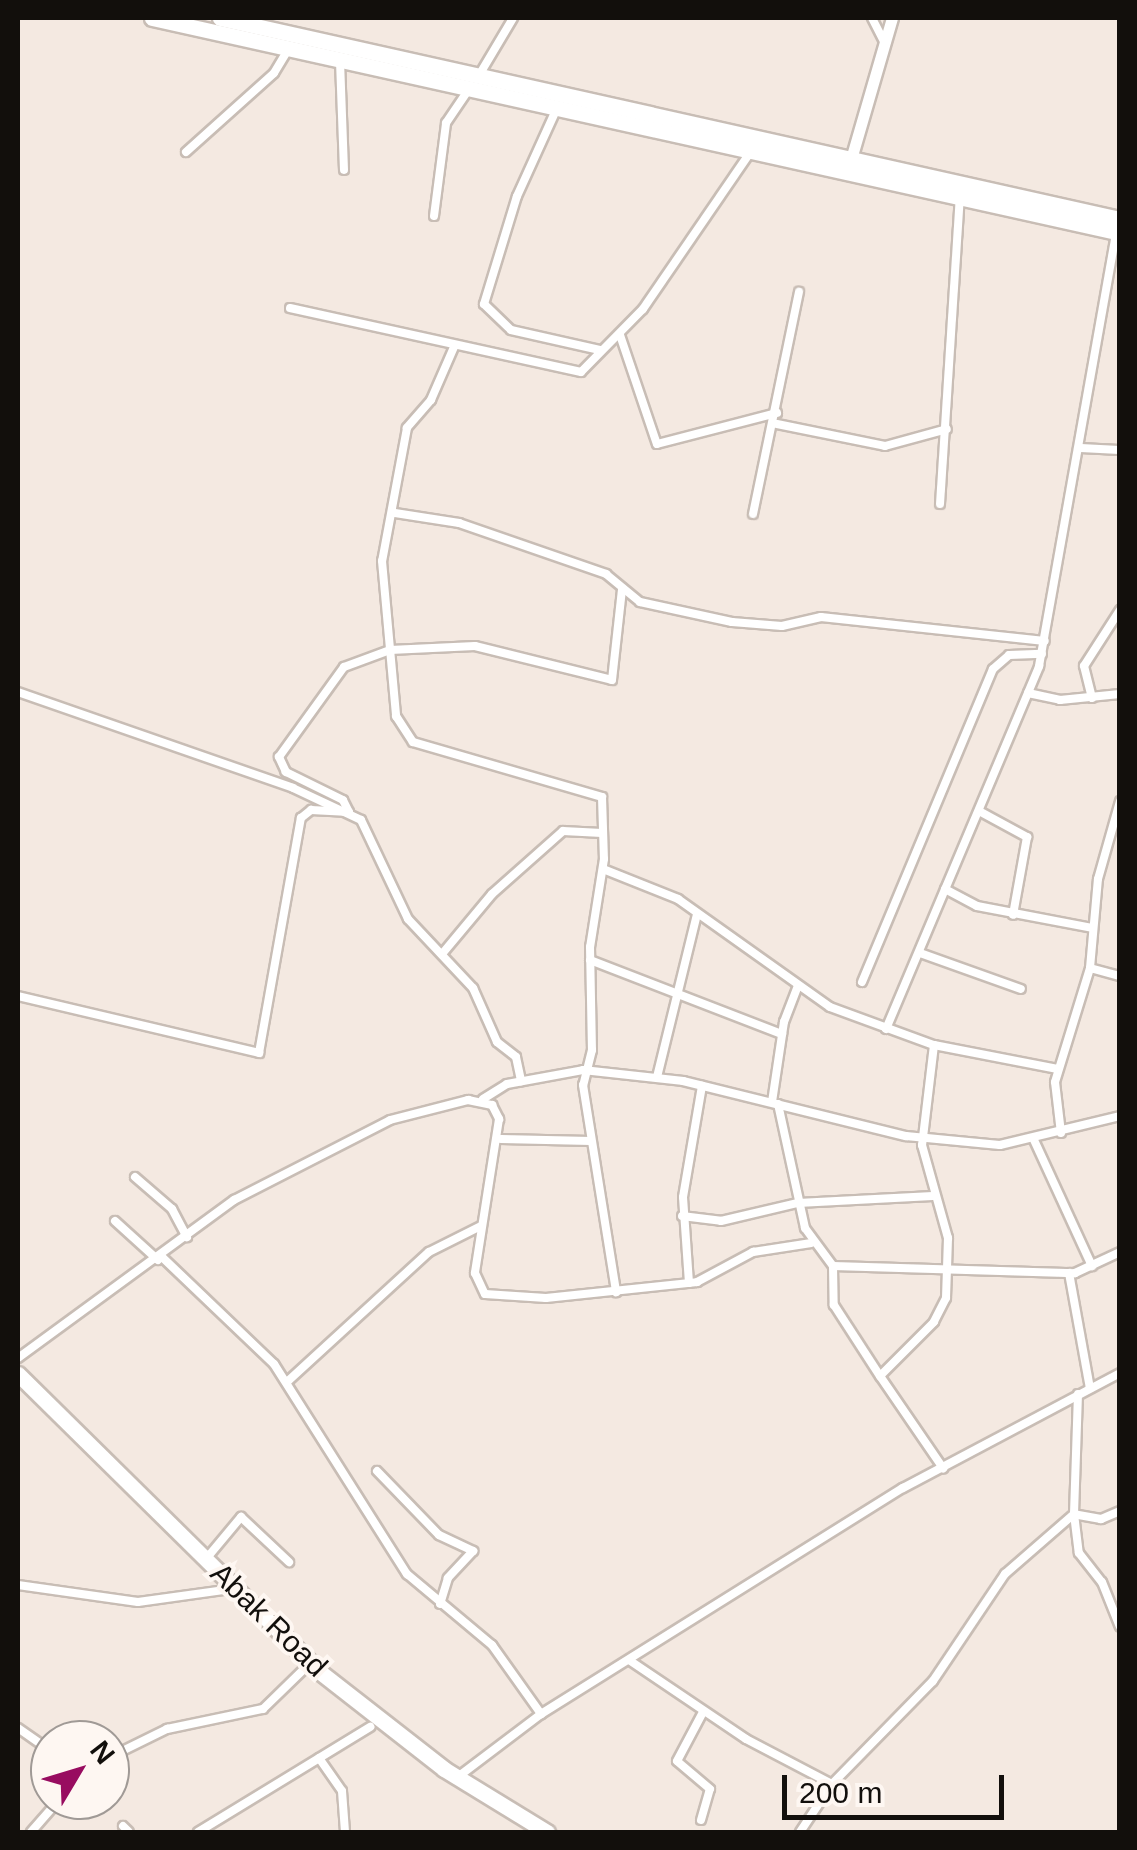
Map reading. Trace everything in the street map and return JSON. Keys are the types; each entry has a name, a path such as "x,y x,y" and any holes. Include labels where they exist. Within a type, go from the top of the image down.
{"highway":[{"path":"152,18 340,61 473,83 851,159 961,191"},
{"path":"228,18 557,108 961,191 1118,228"},
{"name":"Abak Road","path":"18,1374 304,1668 370,1727 530,1832"},
{"name":"Abak Road","path":"18,1386 320,1672 458,1777 548,1832"}],"street":[{"path":"872,18 884,42"},
{"path":"851,159 892,18"},
{"path":"434,216 446,123 508,20"},
{"path":"186,152 274,73 288,50"},
{"path":"340,61 344,170"},
{"path":"557,108 517,196 484,304 512,330 600,350"},
{"path":"290,308 567,373 581,372 620,334 752,150"},
{"path":"940,504 961,191"},
{"path":"886,1029 1042,654 1118,228"},
{"path":"753,514 777,424 798,292"},
{"path":"620,334 657,444 777,413"},
{"path":"454,347 431,400 407,428 395,513 382,561 390,650 404,737 598,792 603,869 590,960 590,1070 583,1085 616,1292"},
{"path":"777,424 885,446 947,429"},
{"path":"1080,448 1120,450"},
{"path":"395,513 459,523 606,574 649,605 732,622 782,626 821,617 1045,641"},
{"path":"520,1081 516,1057 497,1042 474,988 408,920 370,833 336,796 286,772 279,758 344,667 390,650 476,646 612,680 622,589"},
{"path":"1092,698 1084,666 1120,610"},
{"path":"862,982 993,668 1008,655 1042,654"},
{"path":"18,692 349,812"},
{"path":"1028,693 1092,698 1120,694"},
{"path":"1061,1133 1058,1069 1090,968 1092,928 1120,801"},
{"path":"18,996 259,1053 301,818 311,810 349,812"},
{"path":"978,811 1027,837 1012,914"},
{"path":"442,954 492,894 563,831 602,833"},
{"path":"603,869 643,880 798,986 886,1029 934,1045 1058,1069"},
{"path":"945,889 1012,914 1092,928"},
{"path":"657,1077 697,914"},
{"path":"920,952 1021,989"},
{"path":"590,960 782,1034"},
{"path":"1090,968 1120,976"},
{"path":"798,986 782,1034 775,1103 798,1203 811,1243 833,1266 834,1304 943,1468"},
{"path":"880,1376 934,1322 950,1267 922,1135 934,1045"},
{"path":"18,1358 160,1258 234,1200 390,1120 483,1099 520,1081 590,1070 657,1077 922,1135 1000,1145 1034,1140 1120,1116"},
{"path":"689,1282 682,1216 702,1086"},
{"path":"483,1099 498,1110 501,1139 480,1226 476,1284 485,1294 616,1292 689,1282 754,1252 811,1243"},
{"path":"501,1139 590,1140"},
{"path":"1034,1140 1092,1266"},
{"path":"135,1177 172,1208 187,1236"},
{"path":"682,1216 722,1222 798,1203 933,1196"},
{"path":"115,1222 160,1258 288,1381 396,1561 440,1604 492,1645 541,1714"},
{"path":"288,1381 429,1252 480,1226"},
{"path":"833,1266 1069,1273 1120,1252"},
{"path":"1069,1273 1090,1388"},
{"path":"458,1777 541,1714 943,1468 1120,1373"},
{"path":"1078,1394 1074,1514 1080,1553 1102,1582 1120,1626"},
{"path":"377,1471 439,1535 472,1552 448,1578 440,1604"},
{"path":"1074,1514 1101,1519 1120,1511"},
{"path":"800,1832 832,1784 933,1681 1006,1574 1074,1514"},
{"path":"204,1562 241,1517 289,1562"},
{"path":"18,1585 100,1601 170,1601 225,1590"},
{"path":"630,1660 704,1712 832,1784"},
{"path":"130,1747 167,1729 263,1709 304,1668"},
{"path":"701,1820 710,1789 677,1761 704,1712"},
{"path":"198,1832 370,1727"},
{"path":"319,1758 342,1791 345,1832"}]}
